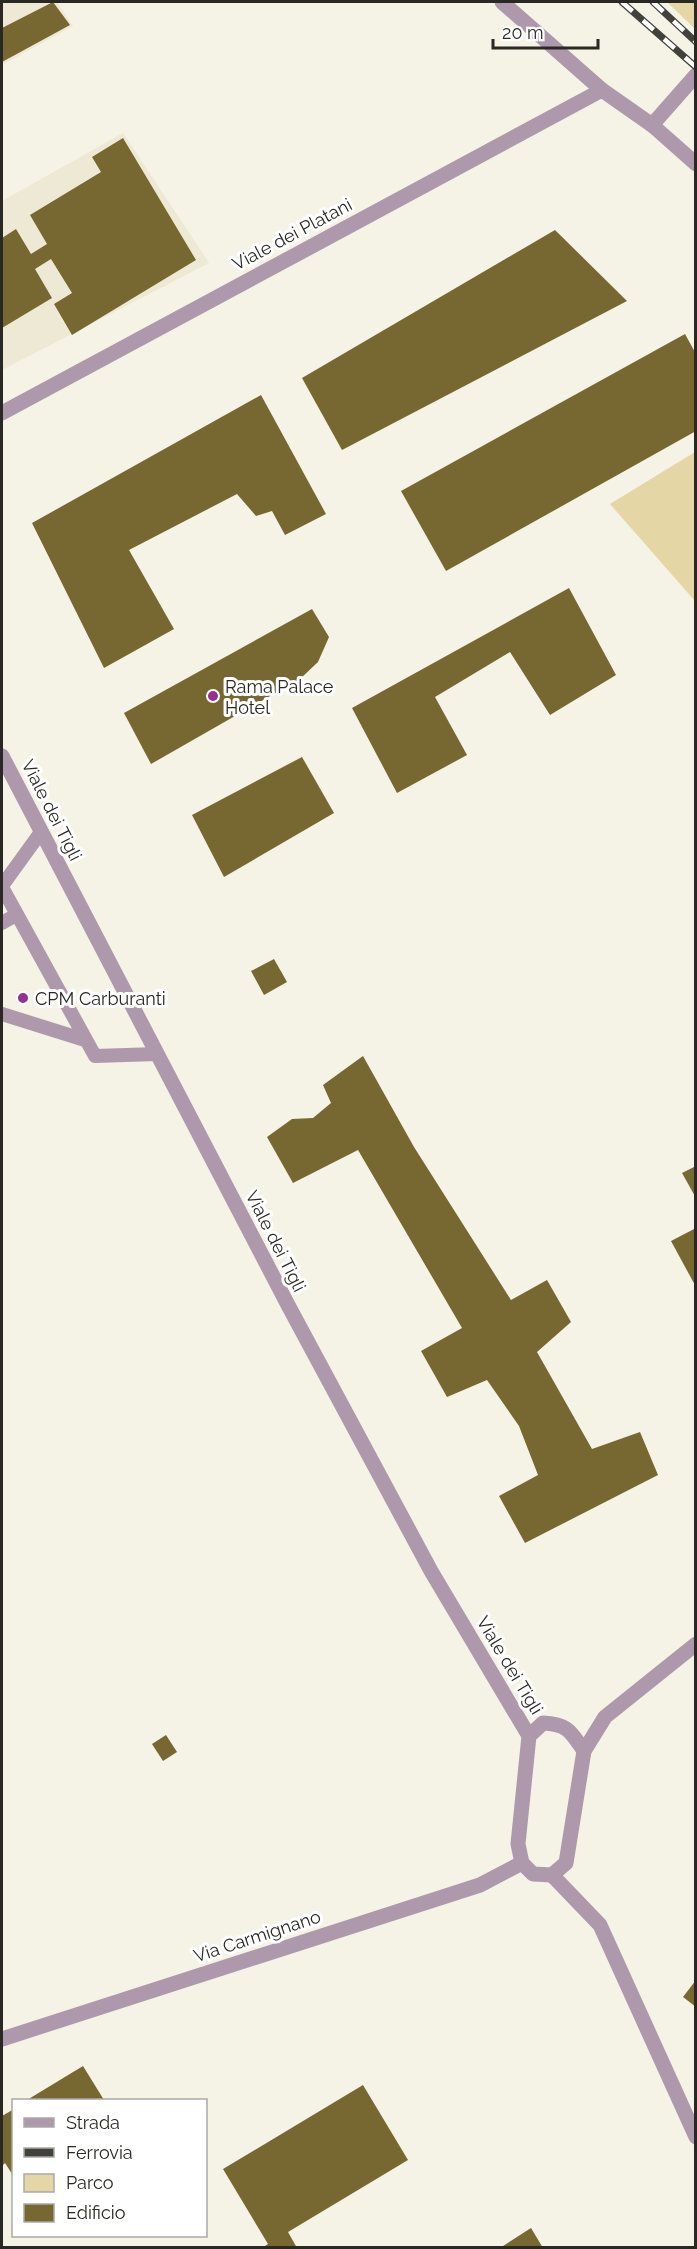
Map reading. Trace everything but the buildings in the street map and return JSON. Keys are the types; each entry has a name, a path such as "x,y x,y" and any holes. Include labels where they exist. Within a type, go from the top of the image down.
{"street":[{"path":"502,2 602,90 652,125 696,164"},
{"path":"652,125 696,75"},
{"name":"Viale dei Platani","path":"2,413 602,90"},
{"name":"Viale dei Tigli","path":"2,756 288,1305 431,1571 529,1736"},
{"path":"552,1875 566,1863 584,1751 605,1718 696,1644"},
{"path":"584,1751 569,1730 558,1724 543,1723 529,1736 518,1844 522,1863 533,1874 552,1875 600,1925 696,2137"},
{"name":"Via Carmignano","path":"2,2039 480,1885 522,1863"}],"lane":[{"path":"41,832 2,887 16,915 95,1056 157,1054"},
{"path":"2,923 16,915"},
{"path":"2,1014 85,1040"}],"shaded area":[{"path":"2,2 57,2 73,26 2,65"},
{"path":"123,133 209,263 2,370 2,201"}],"green space":[{"path":"667,2 695,2 695,29"},
{"path":"695,452 695,601 610,504"}],"railway":[{"path":"622,2 696,67"},
{"path":"653,2 696,42"}],"place":[{"name":"Rama Palace Hotel","path":"213,696"},
{"name":"CPM Carburanti","path":"23,998"}]}
